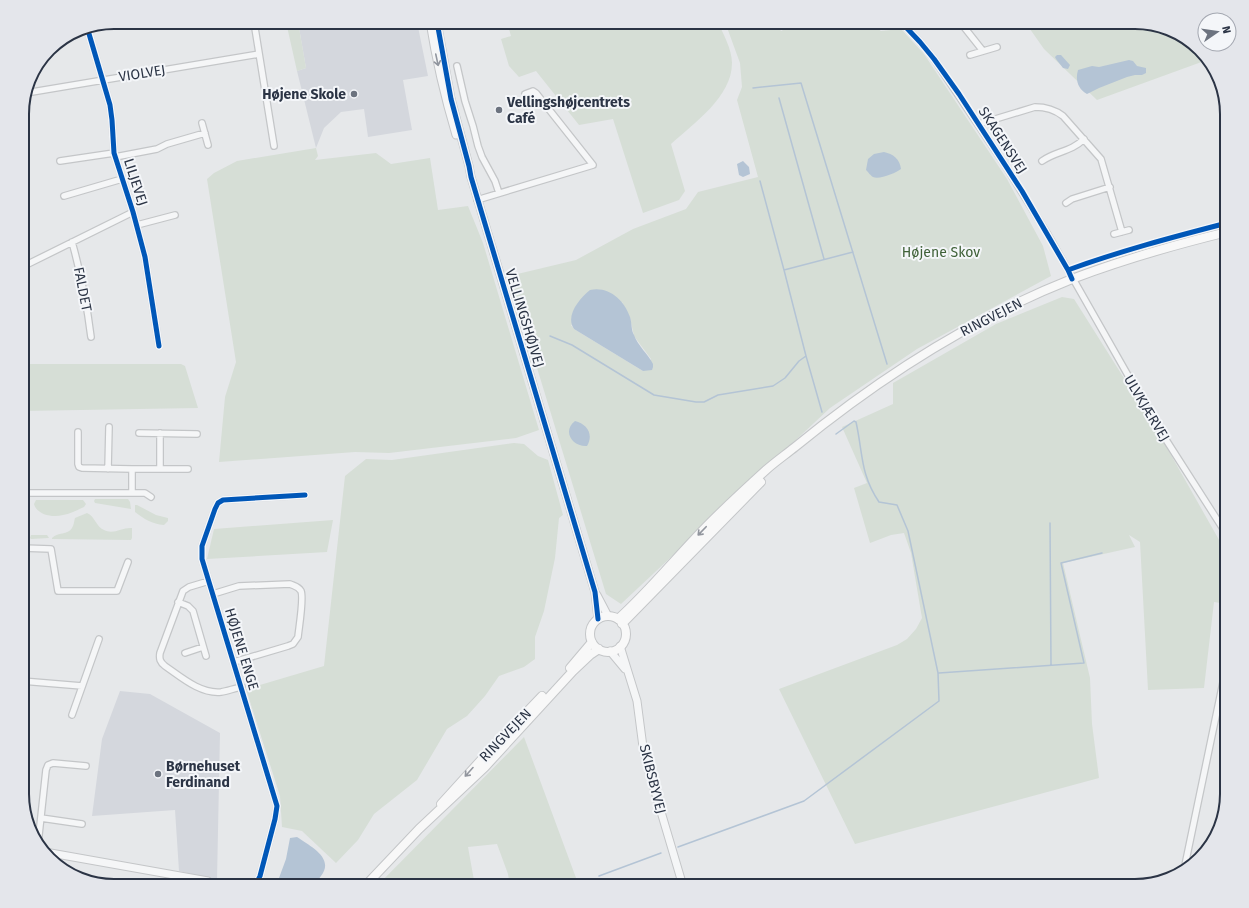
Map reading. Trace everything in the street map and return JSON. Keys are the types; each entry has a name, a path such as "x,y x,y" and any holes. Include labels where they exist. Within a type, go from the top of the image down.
{"main road":[{"name":"RINGVEJEN","path":"620,622 702,531 767,469 836,414 884,379 937,346 995,314 1072,279 1153,251 1220,234"},
{"path":"608,616 620,622 625,636 620,646 610,651 599,649 592,642 590,635 591,628 598,619 608,616"},
{"name":"RINGVEJEN","path":"420,829 480,760 576,661 592,642"},
{"name":"RINGVEJEN","path":"372,879 420,829 486,766 573,671 590,655 599,649"}],"street":[{"path":"255,29 274,146"},
{"name":"VELLINGSHØJVEJ","path":"431,29 445,100 465,167 471,177"},
{"name":"VELLINGSHØJVEJ","path":"438,29 451,99 477,200 595,592 598,619"},
{"name":"SKAGENSVEJ","path":"908,29 934,59 979,124 1022,191 1072,279"},
{"path":"966,29 983,51"},
{"name":"LILJEVEJ","path":"88,34 110,105 114,155 137,225 145,257 159,346"},
{"path":"970,56 997,47"},
{"name":"VIOLVEJ","path":"32,92 259,54"},
{"path":"457,66 478,146 482,157 495,181 499,193"},
{"path":"477,200 593,165 536,93 533,92 526,94"},
{"path":"979,124 1028,109 1042,107 1056,111 1063,116 1101,159 1122,232"},
{"path":"202,123 208,145"},
{"name":"LILJEVEJ","path":"60,161 157,149 167,144 205,133"},
{"path":"1042,161 1049,156 1076,146 1084,139"},
{"name":"LILJEVEJ","path":"64,196 122,179"},
{"path":"1066,203 1072,199 1110,187"},
{"path":"29,264 133,212"},
{"name":"LILJEVEJ","path":"137,225 175,215"},
{"path":"1114,234 1129,230"},
{"name":"FALDET","path":"72,242 80,272 91,337"},
{"name":"ULVKJÆRVEJ","path":"1072,279 1154,421 1220,524"},
{"path":"108,468 109,427"},
{"path":"78,432 79,467 188,469"},
{"path":"139,433 197,434"},
{"path":"160,433 160,469"},
{"path":"132,469 132,493"},
{"path":"29,493 145,493 152,497"},
{"name":"HØJENE ENGE","path":"258,879 275,819 277,806 242,686 209,581 202,546 218,504 223,500 305,495"},
{"path":"29,548 51,549 58,591 117,591 128,562"},
{"name":"HØJENE ENGE","path":"209,581 189,587 183,591 160,653 160,662 201,689 221,692 242,686"},
{"name":"HØJENE ENGE","path":"213,594 239,586 290,584 297,586 300,590 301,602 298,637 296,642 288,646 234,662"},
{"name":"VELLINGSHØJVEJ","path":"595,592 608,616"},
{"path":"178,602 188,606 193,611 206,656"},
{"path":"72,715 99,639"},
{"name":"SKIBSBYVEJ","path":"620,646 639,707 643,747 648,768 681,879"},
{"path":"185,653 203,647"},
{"name":"SKIBSBYVEJ","path":"610,651 628,672"},
{"path":"29,681 82,686"},
{"path":"1186,862 1220,697"},
{"path":"39,834 46,770 48,765 53,763 86,766"},
{"path":"41,818 82,824"},
{"path":"54,854 182,879"}],"shaded area":[{"name":"Højene Skole","path":"299,29 418,29 428,76 403,80 412,130 368,137 364,109 341,112 324,128 316,148 297,71 306,68"},
{"name":"Børnehuset Ferdinand","path":"120,691 150,694 220,733 217,879 179,871 175,810 92,816 102,739"}],"green space":[{"path":"288,29 299,29 306,68 297,71"},
{"path":"509,29 721,29 732,58 730,75 726,87 710,108 671,144 685,191 679,200 643,213 613,119 579,125 536,71 519,77 509,66 501,39 511,36"},
{"name":"Højene Skov","path":"728,29 780,29 781,31 785,29 878,29 881,31 901,29 924,54 1007,179 1043,246 1051,276 917,349 830,408 621,604 606,594 509,276 576,260 633,229 686,209 698,192 758,177 737,100 742,87 740,63","holes":["622,302 630,318 634,336 651,359 643,371 574,329 571,325"]},
{"path":"1030,29 1135,29 1157,32 1178,40 1202,62 1097,100 1044,49"},
{"path":"316,148 318,156 315,160 376,153 391,164 430,158 438,210 468,206 483,243 539,430 516,438 389,453 355,452 219,462 225,397 236,362 207,179 214,173 237,161"},
{"path":"1062,297 1074,299 1158,432 1220,542 1220,603 1214,602 1204,688 1148,690 1140,542 1129,535 1135,547 1063,563 1090,678 1092,724 1099,778 855,844 779,689 897,645 907,639 916,629 922,618 911,553 904,533 891,535 870,543 854,488 867,483 842,427 893,404 893,383 996,324"},
{"path":"29,364 181,364 185,366 198,408 29,411"},
{"path":"514,443 524,444 538,456 548,460 563,515 559,518 555,558 544,611 535,637 535,659 524,667 499,676 485,696 467,716 447,729 417,780 374,814 358,840 336,863 302,831 282,827 280,796 246,689 324,666 345,476 366,459 392,460"},
{"path":"95,499 128,499 131,509 95,503"},
{"path":"36,500 83,500 86,504 84,507 68,514 50,516 38,511 34,504"},
{"path":"135,505 156,515 168,518 168,521 164,525 148,521 135,512"},
{"path":"87,513 92,516 101,529 111,532 132,528 131,540 52,539 54,536 70,530 73,526 75,518"},
{"path":"333,520 327,552 207,559 214,529"},
{"path":"31,535 47,535 49,538 31,539"},
{"path":"524,737 576,879 509,879 497,844 468,847 474,879 384,879"}],"water":[{"path":"1057,55 1061,55 1070,65 1068,69 1063,68 1055,57"},
{"path":"1129,60 1133,61 1137,66 1146,68 1146,73 1127,77 1087,94 1079,87 1077,81 1078,70 1092,66 1099,67"},
{"path":"884,152 896,158 901,169 883,177 873,177 866,170 868,159 874,154"},
{"path":"743,161 749,167 750,174 743,177 739,175 737,164"},
{"path":"597,289 609,292 624,305 630,317 632,331 640,346 653,364 652,370 643,371 574,329 571,319 574,308 590,290"},
{"path":"575,421 583,424 588,430 590,437 587,446 577,444 570,438 569,429"},
{"path":"297,837 319,853 323,858 325,870 319,879 279,879 286,859 290,838"}],"waterway":[{"path":"753,88 801,83 887,364"},
{"path":"779,98 824,259"},
{"path":"760,181 784,270"},
{"path":"822,412 784,270 853,252"},
{"path":"550,336 572,345 654,395 696,402 704,402 718,395 773,386 785,378 799,361 806,356"},
{"path":"678,847 804,801 939,701 938,673 908,531 897,505 879,502 868,482 856,422 854,421 836,434"},
{"path":"1050,523 1051,665"},
{"path":"939,673 1084,663 1061,563 1102,553"},
{"path":"599,876 661,853"}],"cycle path":[{"path":"438,29 451,99 471,177 595,592 598,619"},
{"path":"908,29 934,59 959,94 1022,191 1072,279"},
{"path":"89,33 110,105 114,153 133,212 145,257 159,346"},
{"path":"1068,270 1127,250 1220,225"},
{"path":"258,879 275,819 277,806 202,559 202,546 215,509 218,503 223,500 305,495"}],"place":[{"name":"Højene Skole","path":"354,94"},
{"name":"Vellingshøjcentrets Café","path":"499,110"},
{"name":"Børnehuset Ferdinand","path":"158,774"}]}
